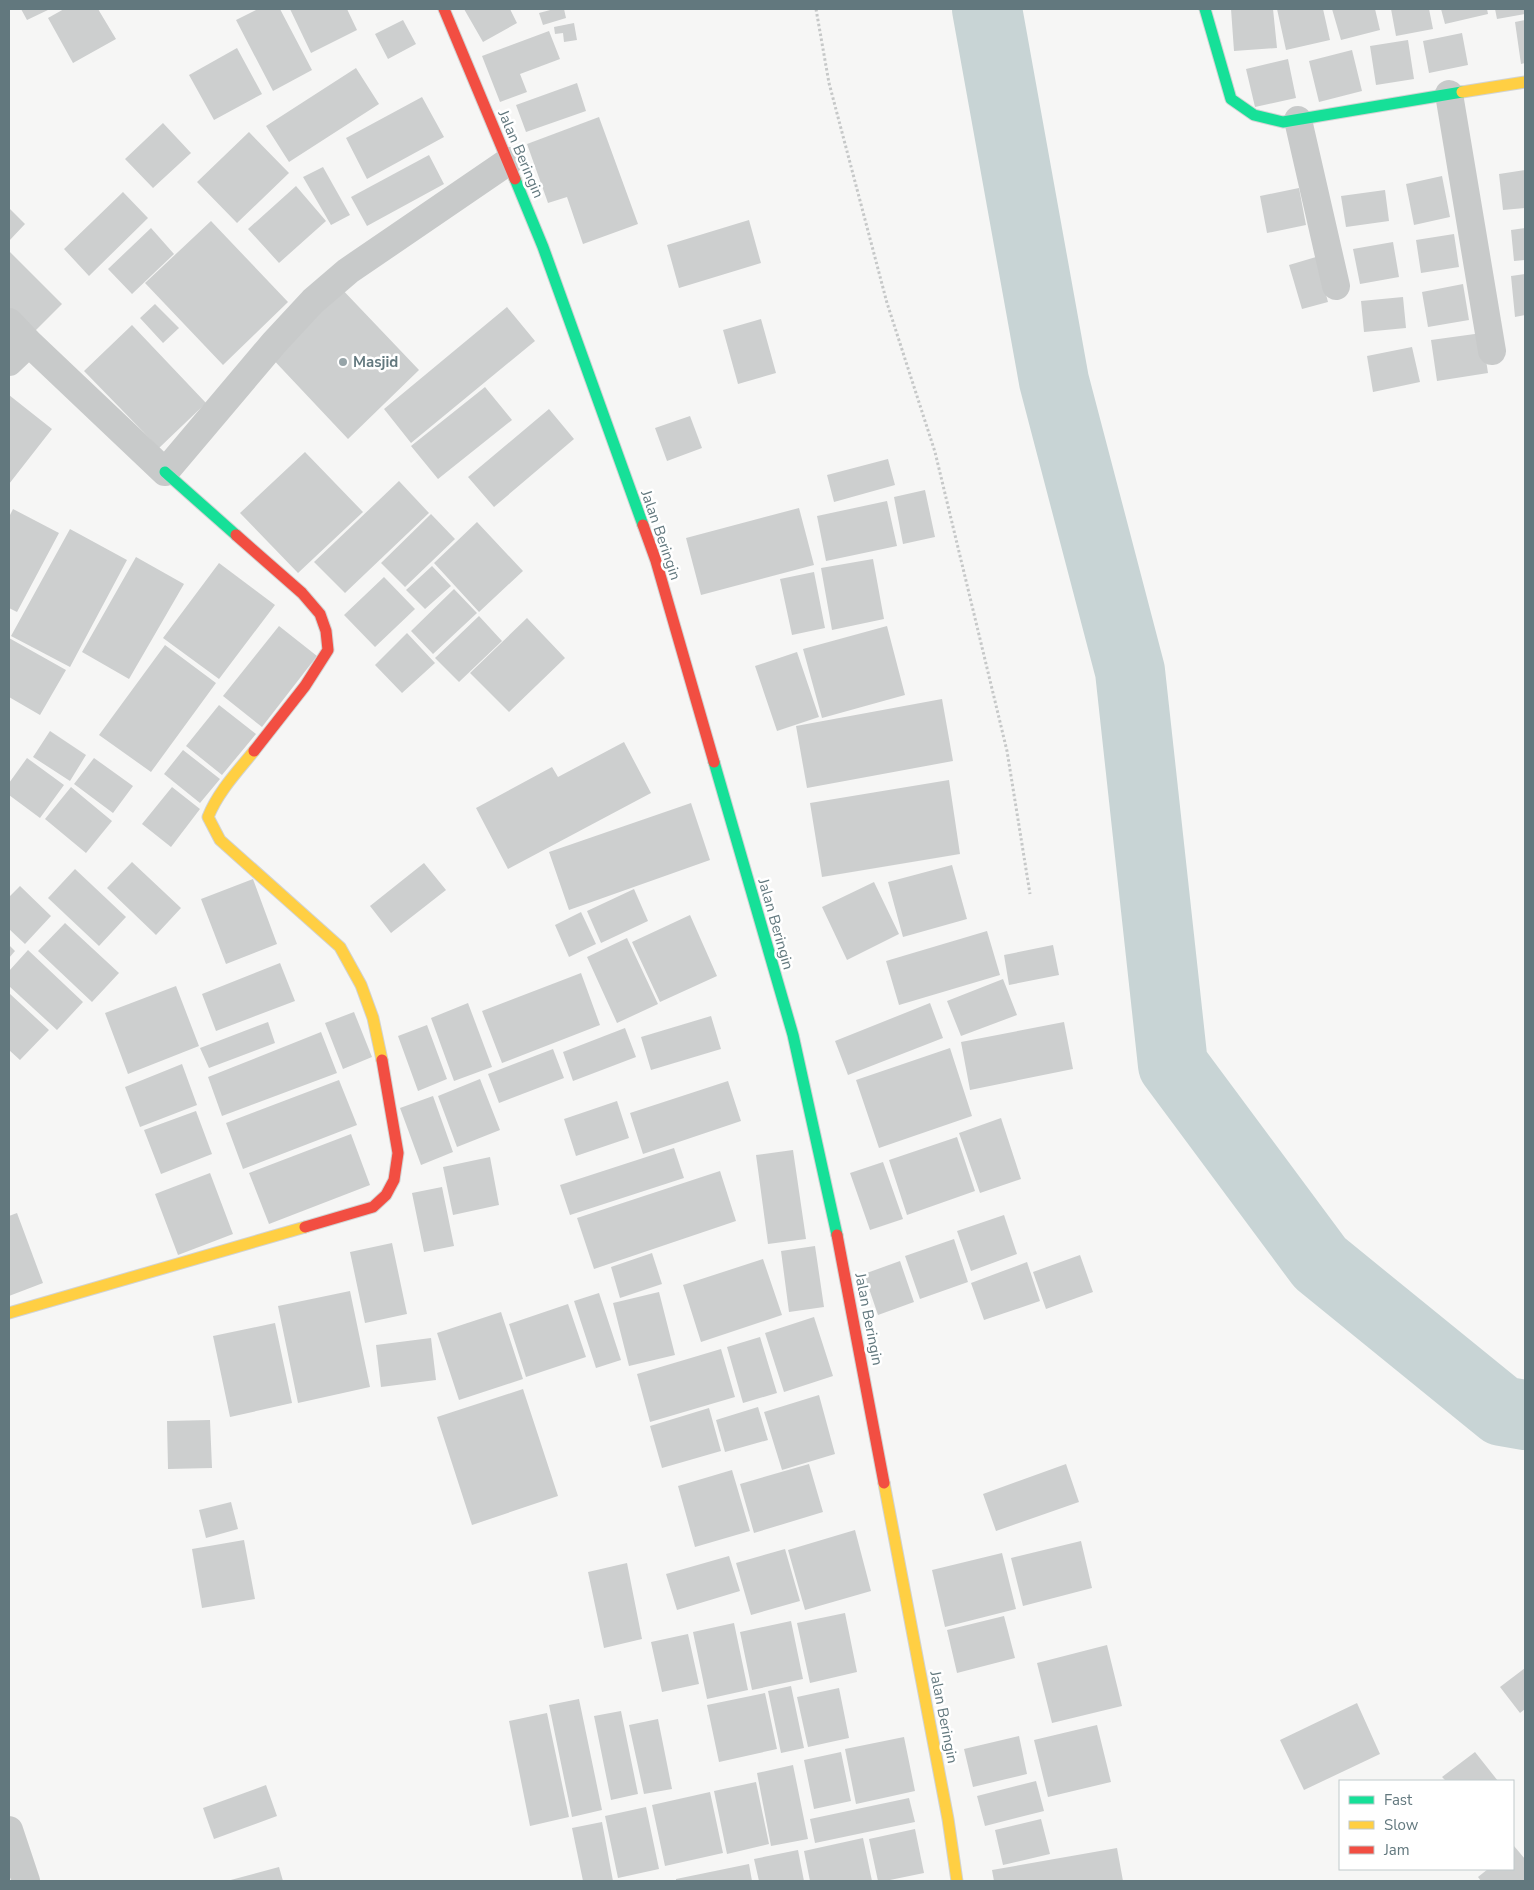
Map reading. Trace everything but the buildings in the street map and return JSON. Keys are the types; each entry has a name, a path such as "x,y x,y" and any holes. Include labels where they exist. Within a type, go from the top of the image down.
{"street":[{"name":"Jalan Beringin","path":"444,9 544,247 656,561 793,1035 832,1208 948,1819 958,1881"},
{"path":"1205,9 1231,99 1254,114 1284,122 1525,82"},
{"path":"1449,94 1492,351"},
{"path":"1298,120 1336,286"},
{"path":"165,472 274,343 313,301 348,271 509,161"},
{"path":"9,322 165,472 302,593 320,614 326,631 328,650 305,686 220,793 208,817 220,840 340,947 352,966 373,1018 385,1070 398,1153 394,1180 386,1195 373,1207 9,1313"},
{"path":"9,362 30,343"},
{"path":"9,1830 26,1881"}],"path":[{"path":"816,9 829,83 887,303 935,452 1007,751 1030,894"}],"waterway":[{"path":"987,9 1054,381 1130,671 1173,1065 1320,1263 1502,1411 1525,1415"}],"traffic: fast":[{"path":"1205,9 1231,99 1254,115 1283,122 1462,92"},
{"path":"515,179 543,247 643,525"},
{"path":"165,472 236,535"},
{"path":"714,762 793,1035 837,1235"}],"traffic: slow":[{"path":"1462,92 1525,82"},
{"path":"254,751 222,791 208,817 220,840 340,947 361,985 373,1018 382,1060"},
{"path":"9,1313 305,1227"},
{"path":"884,1483 948,1819 957,1881"}],"traffic: jam":[{"path":"444,9 515,179"},
{"path":"643,525 656,561 714,762"},
{"path":"236,535 302,593 320,614 326,631 328,650 305,686 254,751"},
{"path":"305,1227 373,1207 386,1195 394,1180 398,1153 382,1060"},
{"path":"837,1235 884,1483"}],"place":[{"name":"Masjid","path":"343,362"}]}
